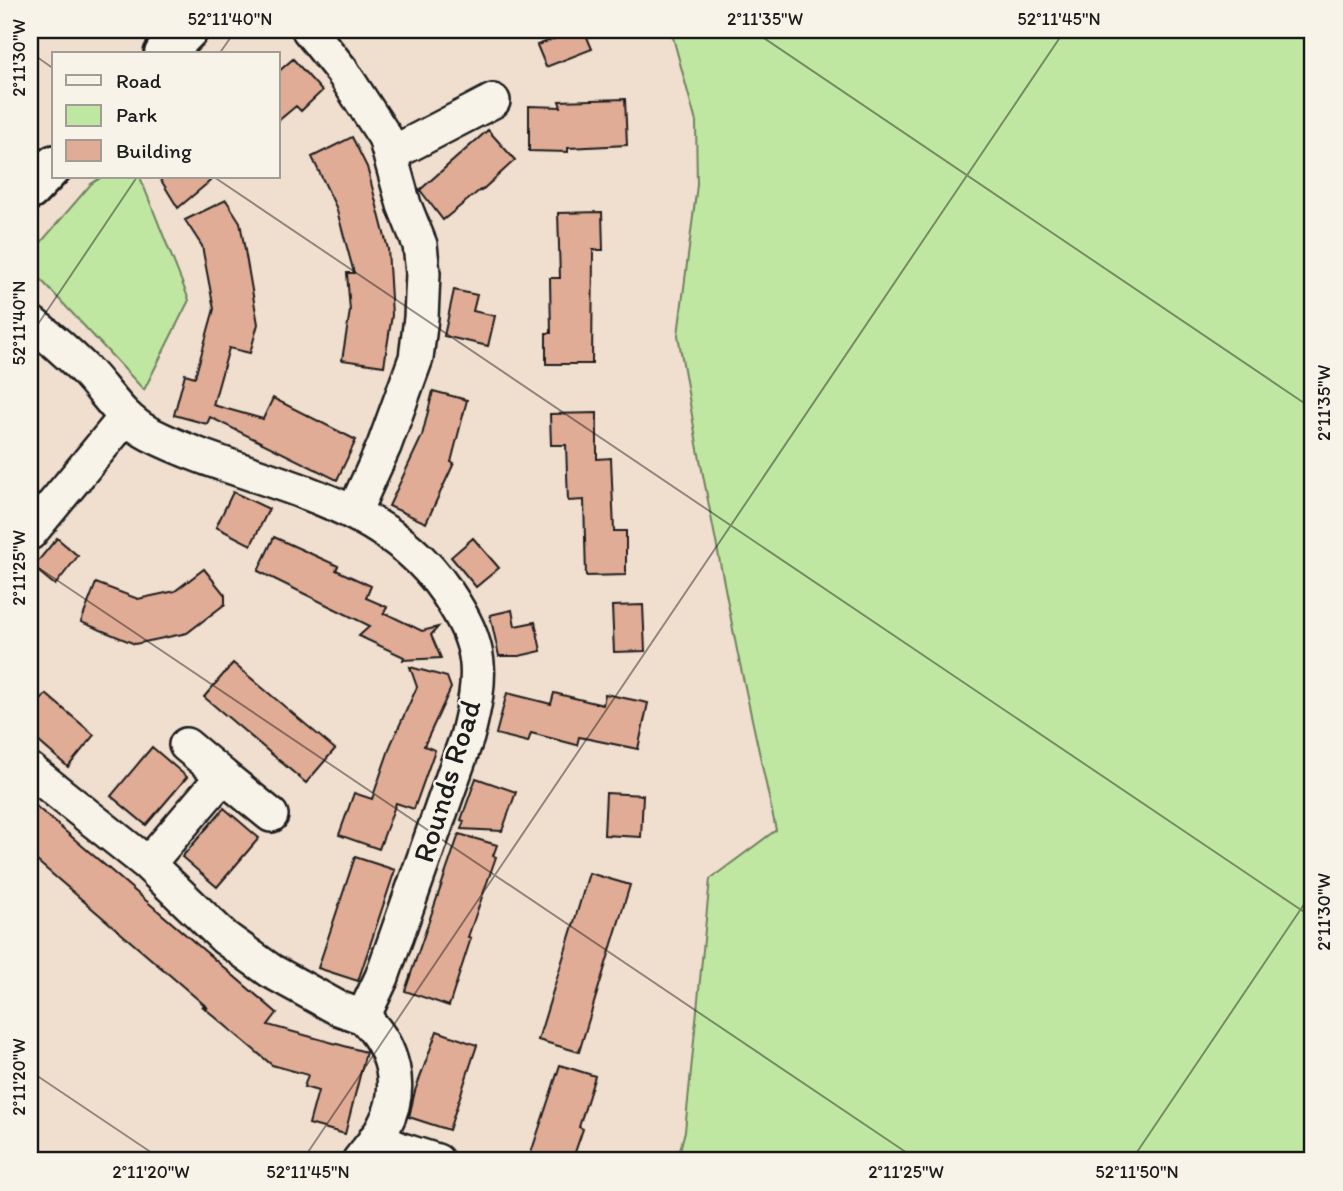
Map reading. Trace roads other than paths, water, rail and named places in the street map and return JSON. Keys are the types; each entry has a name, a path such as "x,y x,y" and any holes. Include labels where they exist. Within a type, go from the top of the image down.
{"main road":[{"path":"166,52 188,30"},
{"path":"30,190 52,167"}],"street":[{"path":"309,30 325,47 385,137 404,205 420,245 423,273 416,358 403,396 354,512"},
{"path":"391,155 494,101"},
{"name":"Rounds Road","path":"30,323 87,372 125,418 149,433 227,466 318,496 378,526 431,571 472,635 478,665 476,702 457,771 382,977 363,1017"},
{"path":"30,533 125,418"},
{"path":"186,744 271,815"},
{"path":"30,770 148,864 225,937 271,971 338,1008 363,1017 375,1029 387,1049 395,1072 393,1100 385,1125 368,1150"},
{"path":"148,864 223,776"},
{"path":"368,1150 399,1149 437,1161"}]}
